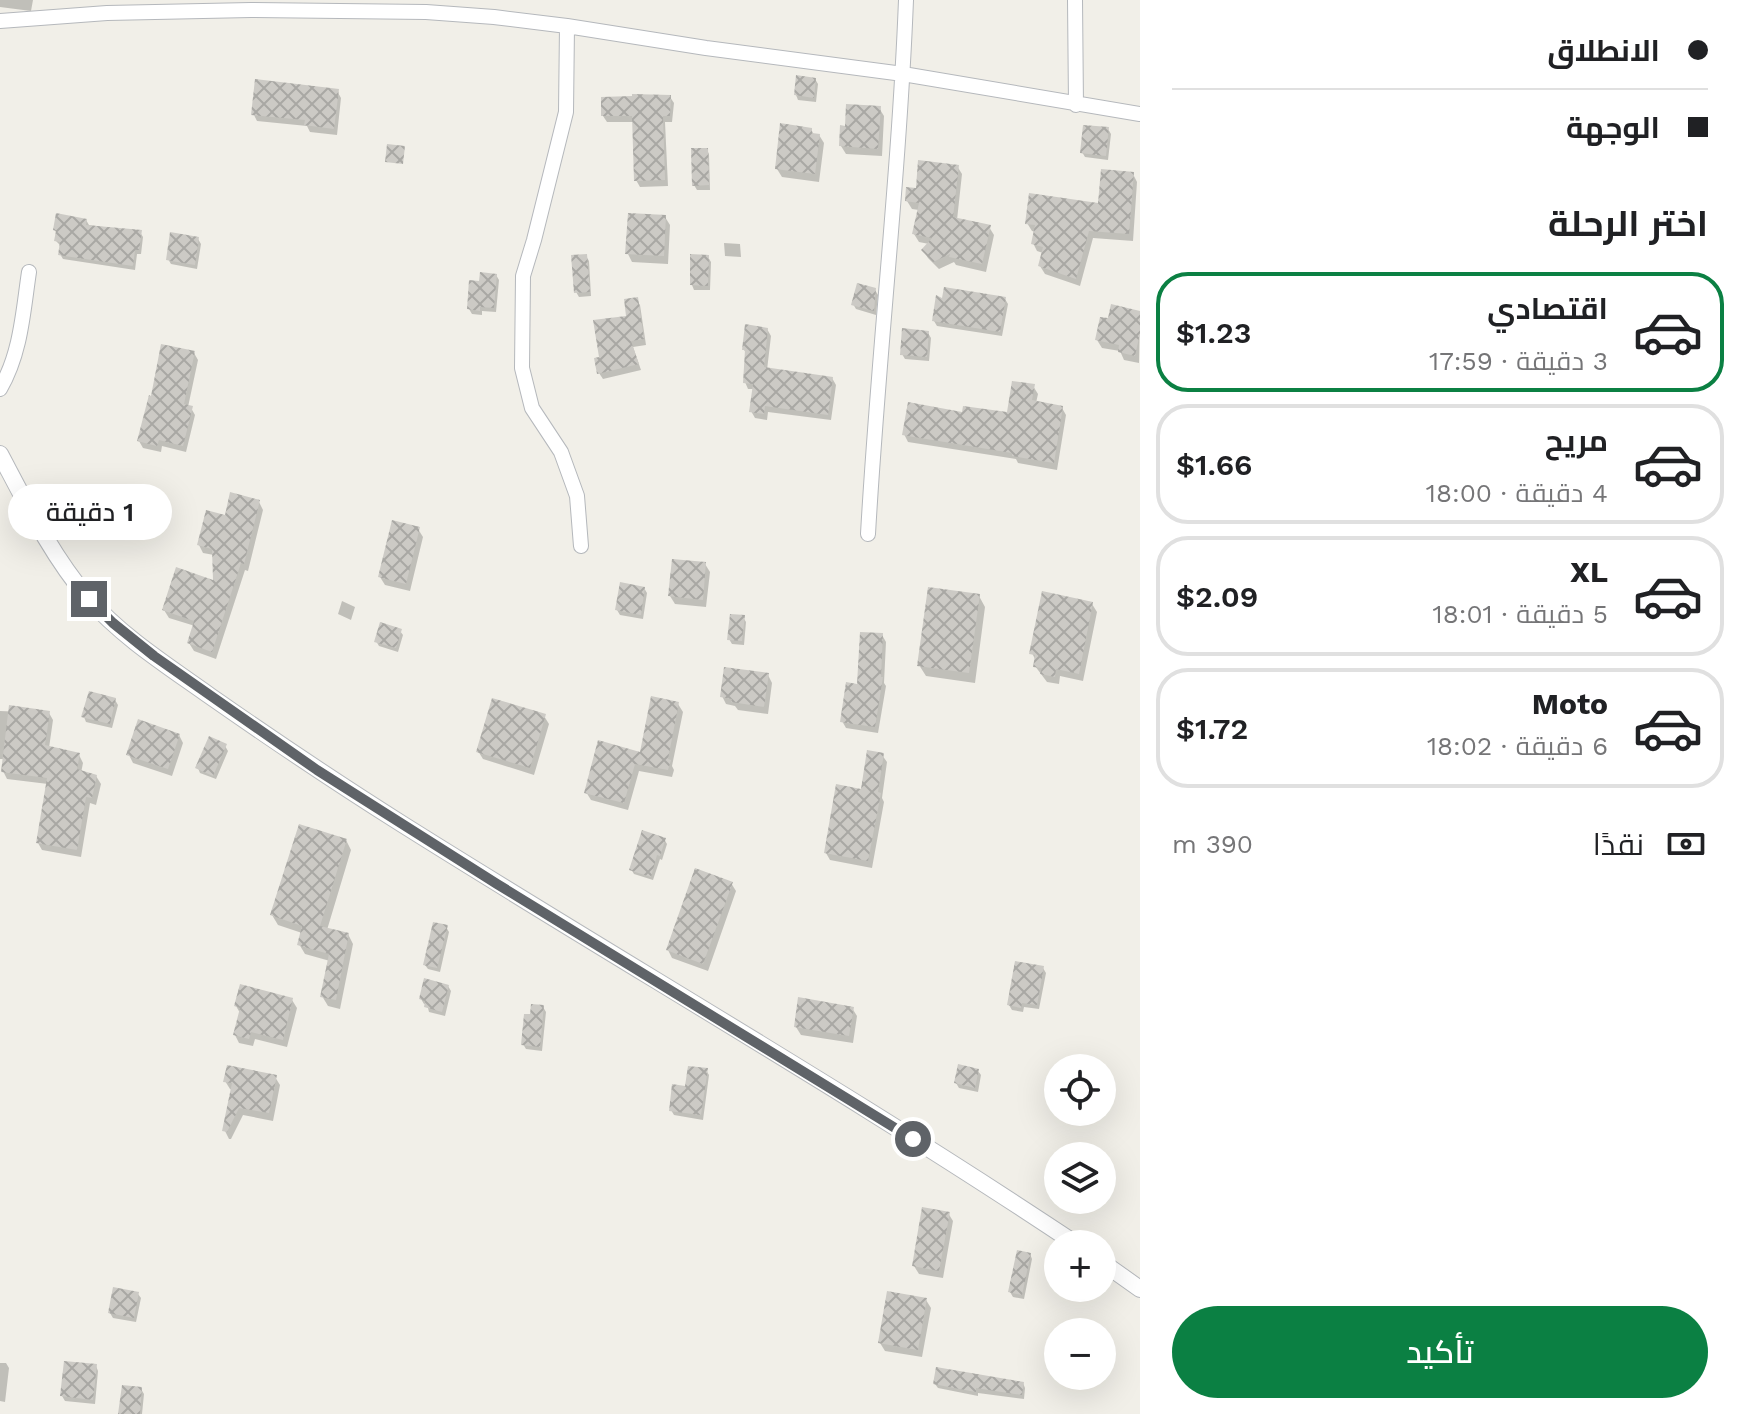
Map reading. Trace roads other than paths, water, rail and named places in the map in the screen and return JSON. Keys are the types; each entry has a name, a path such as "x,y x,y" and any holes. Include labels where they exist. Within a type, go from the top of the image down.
{"street":[{"path":"868,534 906,0"},
{"path":"1075,0 1076,105"},
{"path":"0,21 107,13 251,10 426,12 494,17 903,74 1140,114"},
{"path":"567,26 566,112 523,276 522,368 532,408 561,452 577,496 581,546"},
{"path":"0,389 20,339 29,272"},
{"path":"0,454 44,534 89,599 154,656 330,779 903,1133 1054,1230"},
{"path":"1116,1272 1140,1289"}]}
